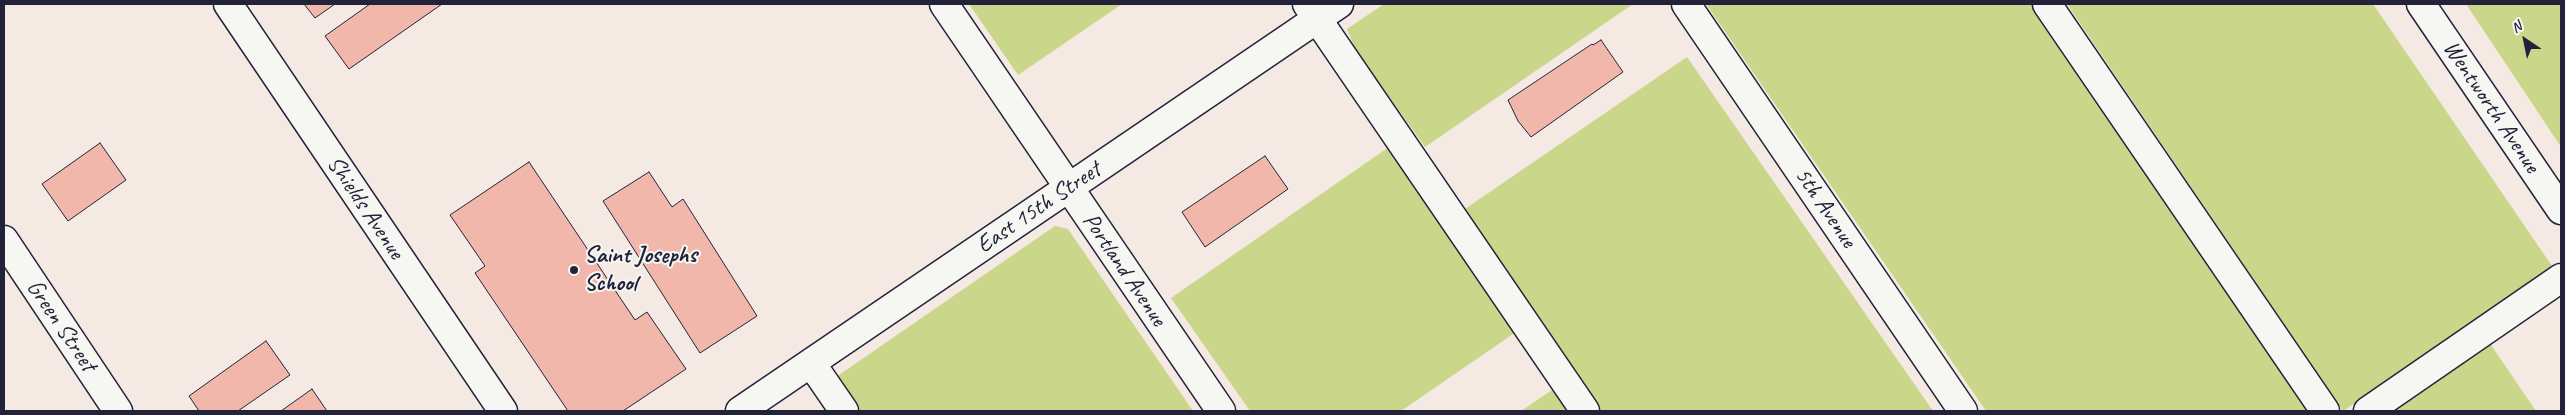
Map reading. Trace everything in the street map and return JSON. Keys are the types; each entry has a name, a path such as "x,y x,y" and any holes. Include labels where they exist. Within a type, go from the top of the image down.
{"street":[{"name":"Shields Avenue","path":"228,4 503,411"},
{"name":"Portland Avenue","path":"944,4 1221,411"},
{"name":"5th Avenue","path":"1686,4 1963,411"},
{"path":"2047,4 2325,411"},
{"name":"Wentworth Avenue","path":"2421,4 2561,210"},
{"name":"East 15th Street","path":"740,411 1068,188 1321,9"},
{"path":"1321,9 1585,411"},
{"name":"Green Street","path":"4,240 118,411"},
{"path":"2368,411 2561,278"},
{"path":"811,363 844,411"}],"green space":[{"path":"969,4 1122,4 1018,75"},
{"path":"1384,4 1633,4 1425,147 1355,49 1347,29"},
{"path":"1706,4 2034,4 2313,411 1986,411"},
{"path":"2067,4 2373,4 2554,269 2343,411"},
{"path":"2466,4 2561,4 2561,147"},
{"path":"1687,57 1933,411 1601,411 1462,211"},
{"path":"1389,147 1516,332 1401,411 1250,411 1171,298"},
{"path":"1055,226 1068,229 1193,411 860,411 836,377"},
{"path":"2489,342 2536,411 2391,411"},
{"path":"1558,386 1575,411 1521,411"}],"building":[{"path":"304,4 335,4 315,18"},
{"path":"370,4 442,4 349,69 325,36"},
{"path":"1601,40 1623,72 1531,137 1518,121 1508,100 1592,44"},
{"path":"100,143 126,180 68,221 42,184"},
{"path":"1265,156 1288,189 1205,247 1182,212"},
{"path":"529,162 635,320 647,312 686,369 623,411 568,411 475,273 485,266 450,215"},
{"path":"649,172 672,207 683,199 757,316 700,353 603,201"},
{"path":"266,341 290,375 238,411 199,411 189,396"},
{"path":"312,389 327,411 281,411"}],"place":[{"name":"Saint Josephs School","path":"574,270"}]}
